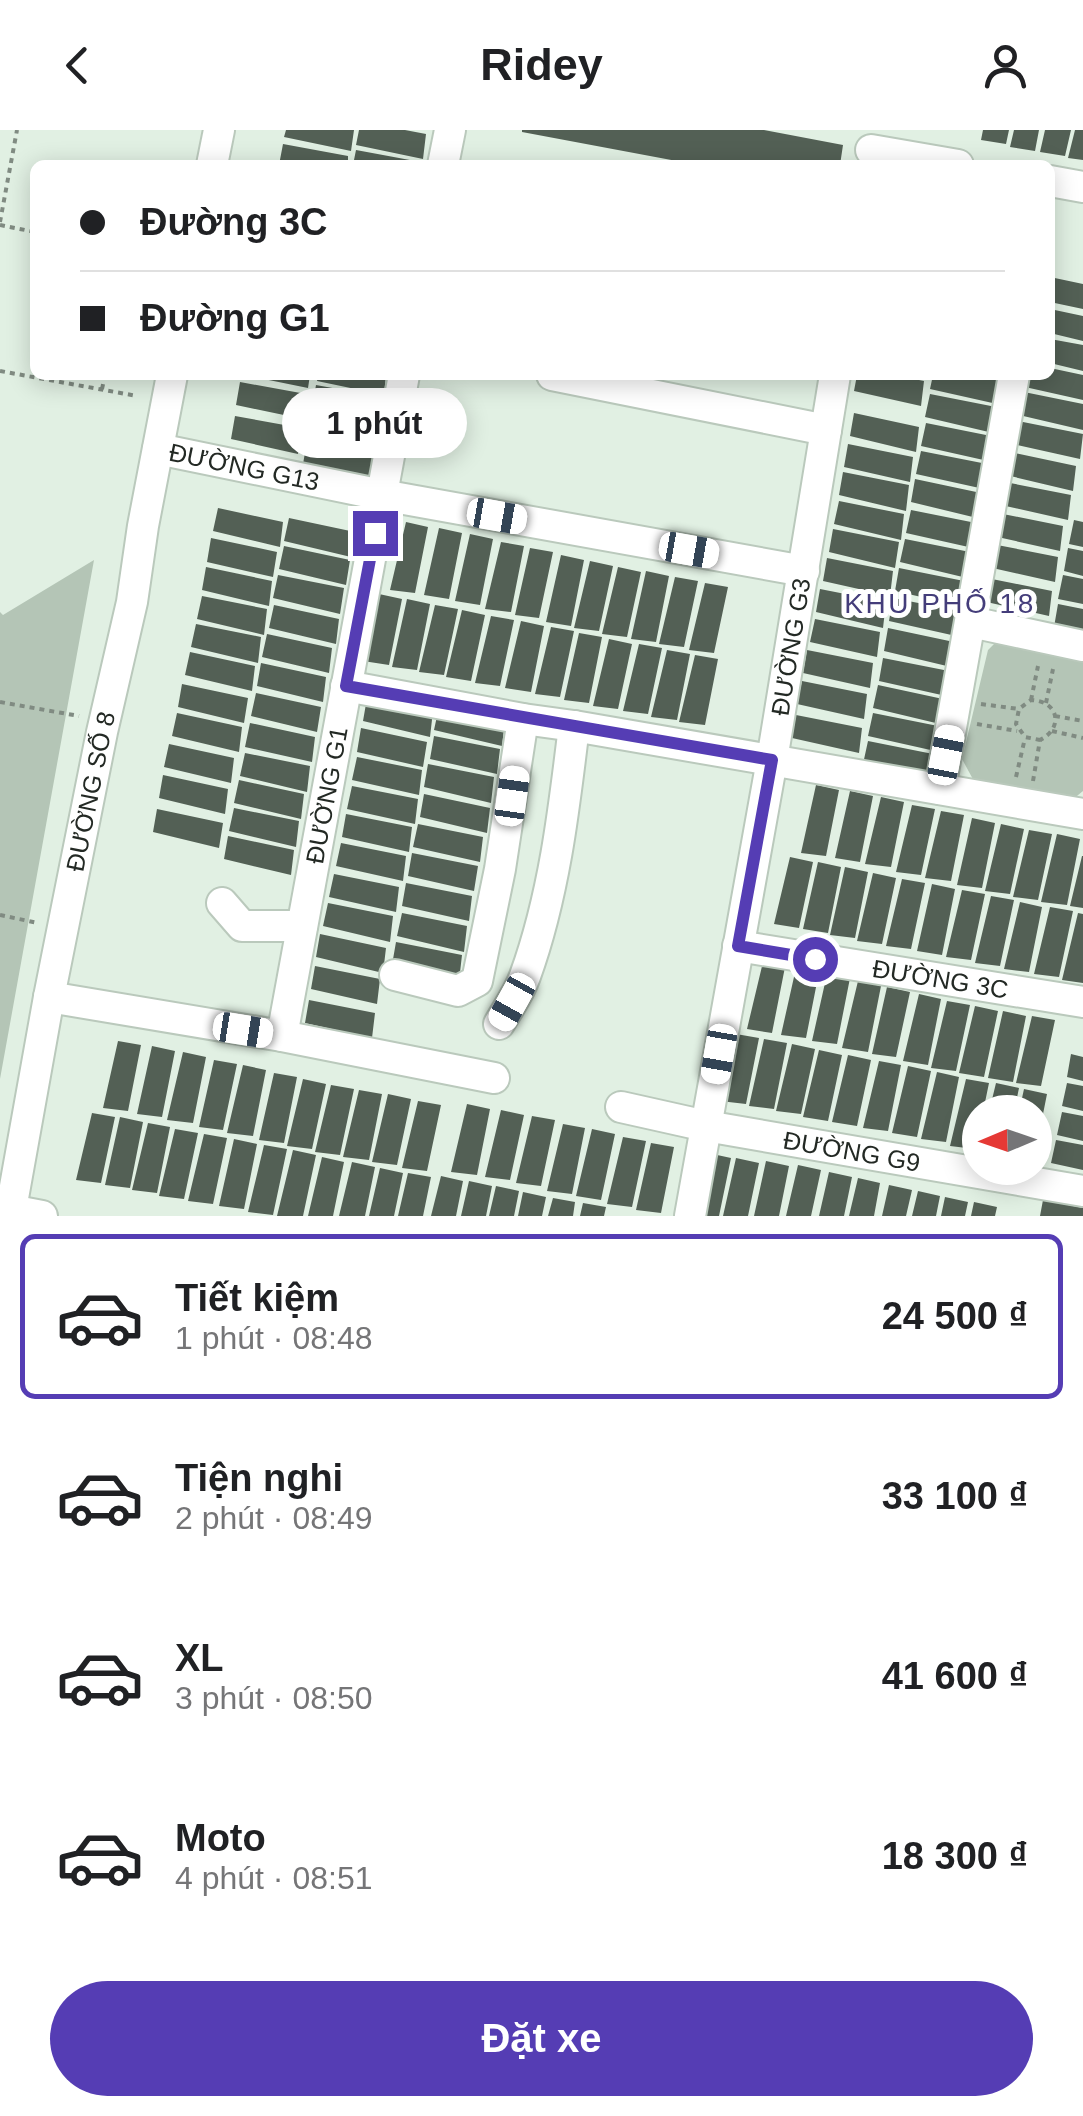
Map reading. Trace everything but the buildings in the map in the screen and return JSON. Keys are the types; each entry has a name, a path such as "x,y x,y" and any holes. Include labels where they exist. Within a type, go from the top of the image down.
{"street":[{"path":"213,160 219,130"},
{"path":"444,160 450,130"},
{"path":"872,148 933,160"},
{"path":"1055,182 1083,187"},
{"name":"ĐƯỜNG SỐ 8","path":"6,1209 132,602 171,380"},
{"name":"ĐƯỜNG G1","path":"282,1036 403,380"},
{"name":"ĐƯỜNG G3","path":"690,1216 772,760 834,380"},
{"path":"940,789 1013,380"},
{"path":"635,382 826,430"},
{"name":"ĐƯỜNG G13","path":"158,449 804,571"},
{"path":"971,622 1062,642"},
{"path":"346,686 1083,814"},
{"path":"395,975 458,991 477,981 497,888 523,719"},
{"path":"500,1024 524,979 540,927 562,822 574,726"},
{"path":"222,903 242,926 302,926"},
{"name":"ĐƯỜNG 3C","path":"738,946 1083,1002"},
{"path":"49,998 282,1036 494,1078"},
{"name":"ĐƯỜNG G9","path":"621,1107 706,1126 1083,1190"},
{"path":"6,1209 42,1216"}],"path":[{"path":"17,130 0,224 30,231"},
{"path":"0,370 30,375"},
{"path":"60,380 138,396"},
{"path":"102,389 104,380"},
{"path":"1019,732 1019,709 1031,700 1062,642"},
{"path":"1046,703 1062,642"},
{"path":"1031,700 1046,703 1055,716 1083,721"},
{"path":"0,702 80,716"},
{"path":"954,710 1019,709"},
{"path":"954,710 1040,740"},
{"path":"1019,803 1040,740 1052,731 1055,716"},
{"path":"1052,731 1083,738"},
{"path":"1019,803 1025,737"},
{"path":"0,916 43,924"}],"green space":[{"path":"94,560 0,1079 0,612 3,615"},
{"path":"999,639 1083,657 1083,791 1072,800 975,783 962,759 988,650"}],"district":[{"name":"KHU PHỐ 18","path":"940,603"}],"route":[{"path":"375,533 346,686 772,760 738,946 815,959"}]}
